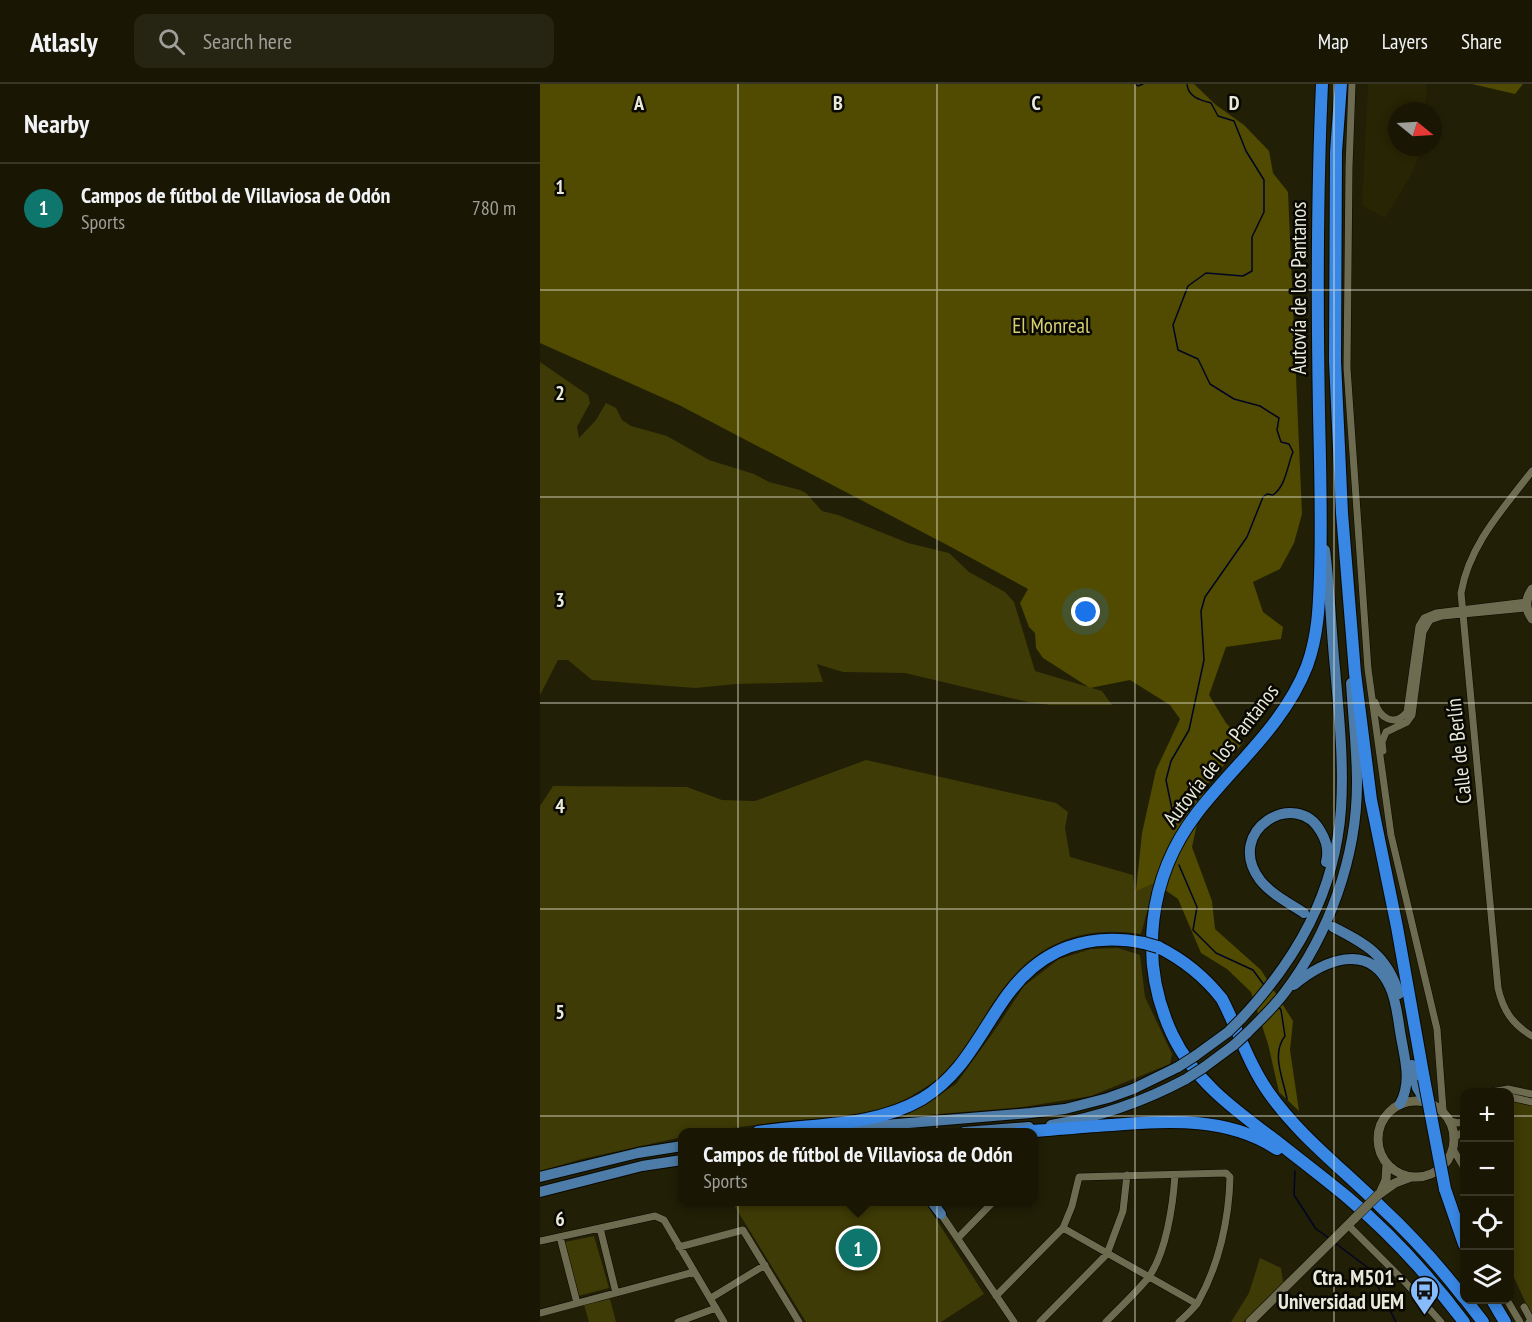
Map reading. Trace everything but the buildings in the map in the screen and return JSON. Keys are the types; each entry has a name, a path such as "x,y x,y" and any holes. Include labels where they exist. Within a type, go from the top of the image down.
{"highway":[{"name":"Autovía de los Pantanos","path":"1323,84 1317,224 1322,532 1319,616 1316,636 1295,692 1275,723 1197,814 1180,840 1161,879 1151,929 1151,955 1156,991 1163,1012 1184,1056 1199,1077 1233,1108 1351,1201 1413,1262 1464,1322"},
{"name":"Autovía de los Pantanos","path":"1341,84 1336,152 1335,339 1342,513 1356,673 1371,800 1397,927 1445,1189 1460,1232"},
{"path":"791,1128 872,1118 924,1098 951,1077 975,1046 1007,995 1022,976 1041,961 1065,948 1083,942 1118,939 1144,943 1158,947 1185,962 1213,988 1222,999 1268,1091 1286,1114 1305,1136 1381,1206 1460,1292"},
{"path":"1038,1131 1159,1121 1215,1125 1245,1134 1274,1147 1351,1201"},
{"path":"1470,1304 1483,1322"},
{"path":"1495,1304 1505,1322"}],"main road":[{"path":"1014,1128 1052,1125 1091,1118 1140,1102 1186,1079 1234,1045 1269,1011 1308,957 1328,917 1342,877 1357,786 1342,562 1342,513"},
{"path":"835,1128 1030,1113 1065,1109 1108,1098 1133,1089 1195,1056 1228,1032 1263,996 1302,940 1321,898 1335,849 1341,811 1342,765 1322,532"},
{"path":"1304,913 1276,895 1261,880 1254,868 1250,854 1252,839 1259,826 1283,813 1295,814 1308,819 1319,828 1326,841 1328,854 1321,882 1321,898"},
{"path":"1333,927 1380,956 1395,979 1402,1002 1415,1079 1425,1101"},
{"path":"1284,993 1313,970 1328,962 1342,959 1363,961 1382,974 1390,987 1395,1004 1407,1075 1406,1090 1400,1104"},
{"path":"540,1178 638,1153 678,1147"},
{"path":"540,1192 642,1166 678,1161"},
{"path":"935,1206 941,1214"}],"street":[{"path":"1352,84 1347,368 1368,669 1391,836 1437,1029 1443,1110 1450,1121 1454,1138 1449,1159 1432,1173 1422,1177 1411,1177 1394,1171 1387,1164 1379,1149 1378,1129 1388,1112 1408,1101 1425,1101 1443,1110"},
{"name":"Calle de Berlín","path":"1532,471 1480,540 1471,556 1462,584 1462,612 1498,988 1505,1011 1532,1036"},
{"path":"1532,589 1527,605 1532,619"},
{"path":"1368,669 1377,711 1390,720 1403,717 1409,706 1421,621 1432,613 1527,605"},
{"path":"1386,799 1383,737 1386,732 1407,722 1412,715 1425,627 1433,618 1462,612"},
{"path":"1514,1090 1532,1094"},
{"path":"1514,1098 1532,1102"},
{"path":"1450,1121 1460,1123"},
{"path":"1454,1138 1460,1134"},
{"path":"1453,1149 1460,1161"},
{"path":"1378,1195 1386,1180 1387,1164"},
{"path":"996,1296 1063,1228 1072,1206 1079,1177 1229,1174 1228,1207 1222,1240 1197,1304 1179,1322"},
{"path":"1040,1322 1107,1254 1123,1211 1127,1175"},
{"path":"1106,1322 1149,1276 1168,1227 1175,1175"},
{"path":"1250,1322 1378,1195 1395,1183 1411,1177"},
{"path":"958,1238 989,1206"},
{"path":"941,1214 1014,1322"},
{"path":"540,1242 655,1216 664,1220 724,1322"},
{"path":"1348,1225 1441,1322"},
{"path":"600,1228 616,1293"},
{"path":"1063,1228 1197,1304"},
{"path":"679,1247 743,1230 799,1322"},
{"path":"560,1237 577,1303"},
{"path":"711,1298 765,1265"},
{"path":"540,1313 694,1272"},
{"path":"1510,1304 1520,1322"},
{"path":"1524,1307 1531,1320 1529,1322"},
{"path":"678,1322 716,1308"}],"shaded area":[{"path":"1368,84 1427,84 1426,102 1388,102 1388,156 1419,156 1412,173 1385,218 1362,205"},
{"path":"540,362 588,395 590,403 577,427 579,438 596,420 606,403 616,408 622,420 631,426 667,436 709,460 754,474 769,482 800,490 806,493 822,511 838,515 908,543 949,553 969,572 1005,592 1014,602 1035,671 1102,691 1112,705 1050,705 1028,702 905,673 843,672 817,664 823,682 737,684 695,688 592,680 568,660 558,660 540,695"},
{"path":"866,760 1056,803 1068,812 1065,828 1070,857 1133,875 1135,891 1155,883 1141,934 1092,933 1070,938 1051,946 1033,958 1016,973 1001,992 949,1069 934,1082 889,1107 844,1116 733,1128 678,1128 678,1138 582,1159 540,1171 540,806 553,786 687,787 722,800 755,801"},
{"path":"1118,948 1140,955 1145,997 1172,1054 1170,1064 1091,1096 1023,1107 903,1117 956,1084 1024,986 1059,959 1091,949"},
{"path":"1514,1102 1532,1106 1532,1316 1514,1278"},
{"path":"734,1206 928,1206 984,1294 941,1322 806,1322"},
{"path":"594,1236 609,1288 578,1296 565,1242"},
{"path":"1260,1258 1281,1268 1283,1282 1243,1322 1231,1322 1249,1293"},
{"path":"610,1299 616,1322 589,1322 584,1305"}],"green space":[{"name":"El Monreal","path":"540,84 1194,84 1216,105 1244,125 1269,151 1273,173 1288,192 1302,514 1294,543 1280,569 1253,582 1263,612 1283,627 1281,639 1226,647 1209,695 1226,723 1244,742 1205,787 1192,847 1212,901 1215,929 1261,970 1293,1021 1290,1050 1299,1111 1279,1092 1268,1044 1251,992 1227,969 1201,953 1178,899 1155,883 1136,891 1142,833 1156,770 1180,719 1170,705 1130,680 1090,688 1043,658 1036,648 1035,633 1029,627 1020,603 1028,589 679,405 540,343"},
{"path":"1472,84 1523,84 1515,94"}],"waterway":[{"path":"1135,84 1138,86 1143,84"},
{"path":"1175,824 1166,780 1171,761 1189,730 1204,660 1201,611 1205,597 1247,537 1263,497 1267,494 1273,495 1281,486 1293,452 1289,444 1281,442 1277,430 1279,418 1260,406 1234,399 1210,384 1198,359 1178,350 1173,325 1188,286 1206,273 1243,276 1252,271 1252,237 1264,212 1264,180 1246,151 1234,121 1218,116 1211,103 1192,95 1187,84"},
{"path":"1179,865 1197,907 1193,930 1216,953 1253,970 1264,985"},
{"path":"1278,1006 1281,1010 1285,1036 1278,1058 1287,1099"},
{"path":"1295,1171 1294,1195 1316,1229 1329,1238"},
{"path":"1335,1243 1377,1277 1378,1287 1396,1322"}],"place":[{"name":"Campos de fútbol de Villaviosa de Odón","path":"858,1248"},
{"name":"Ctra. M501 - Universidad UEM","path":"1425,1316"}]}
